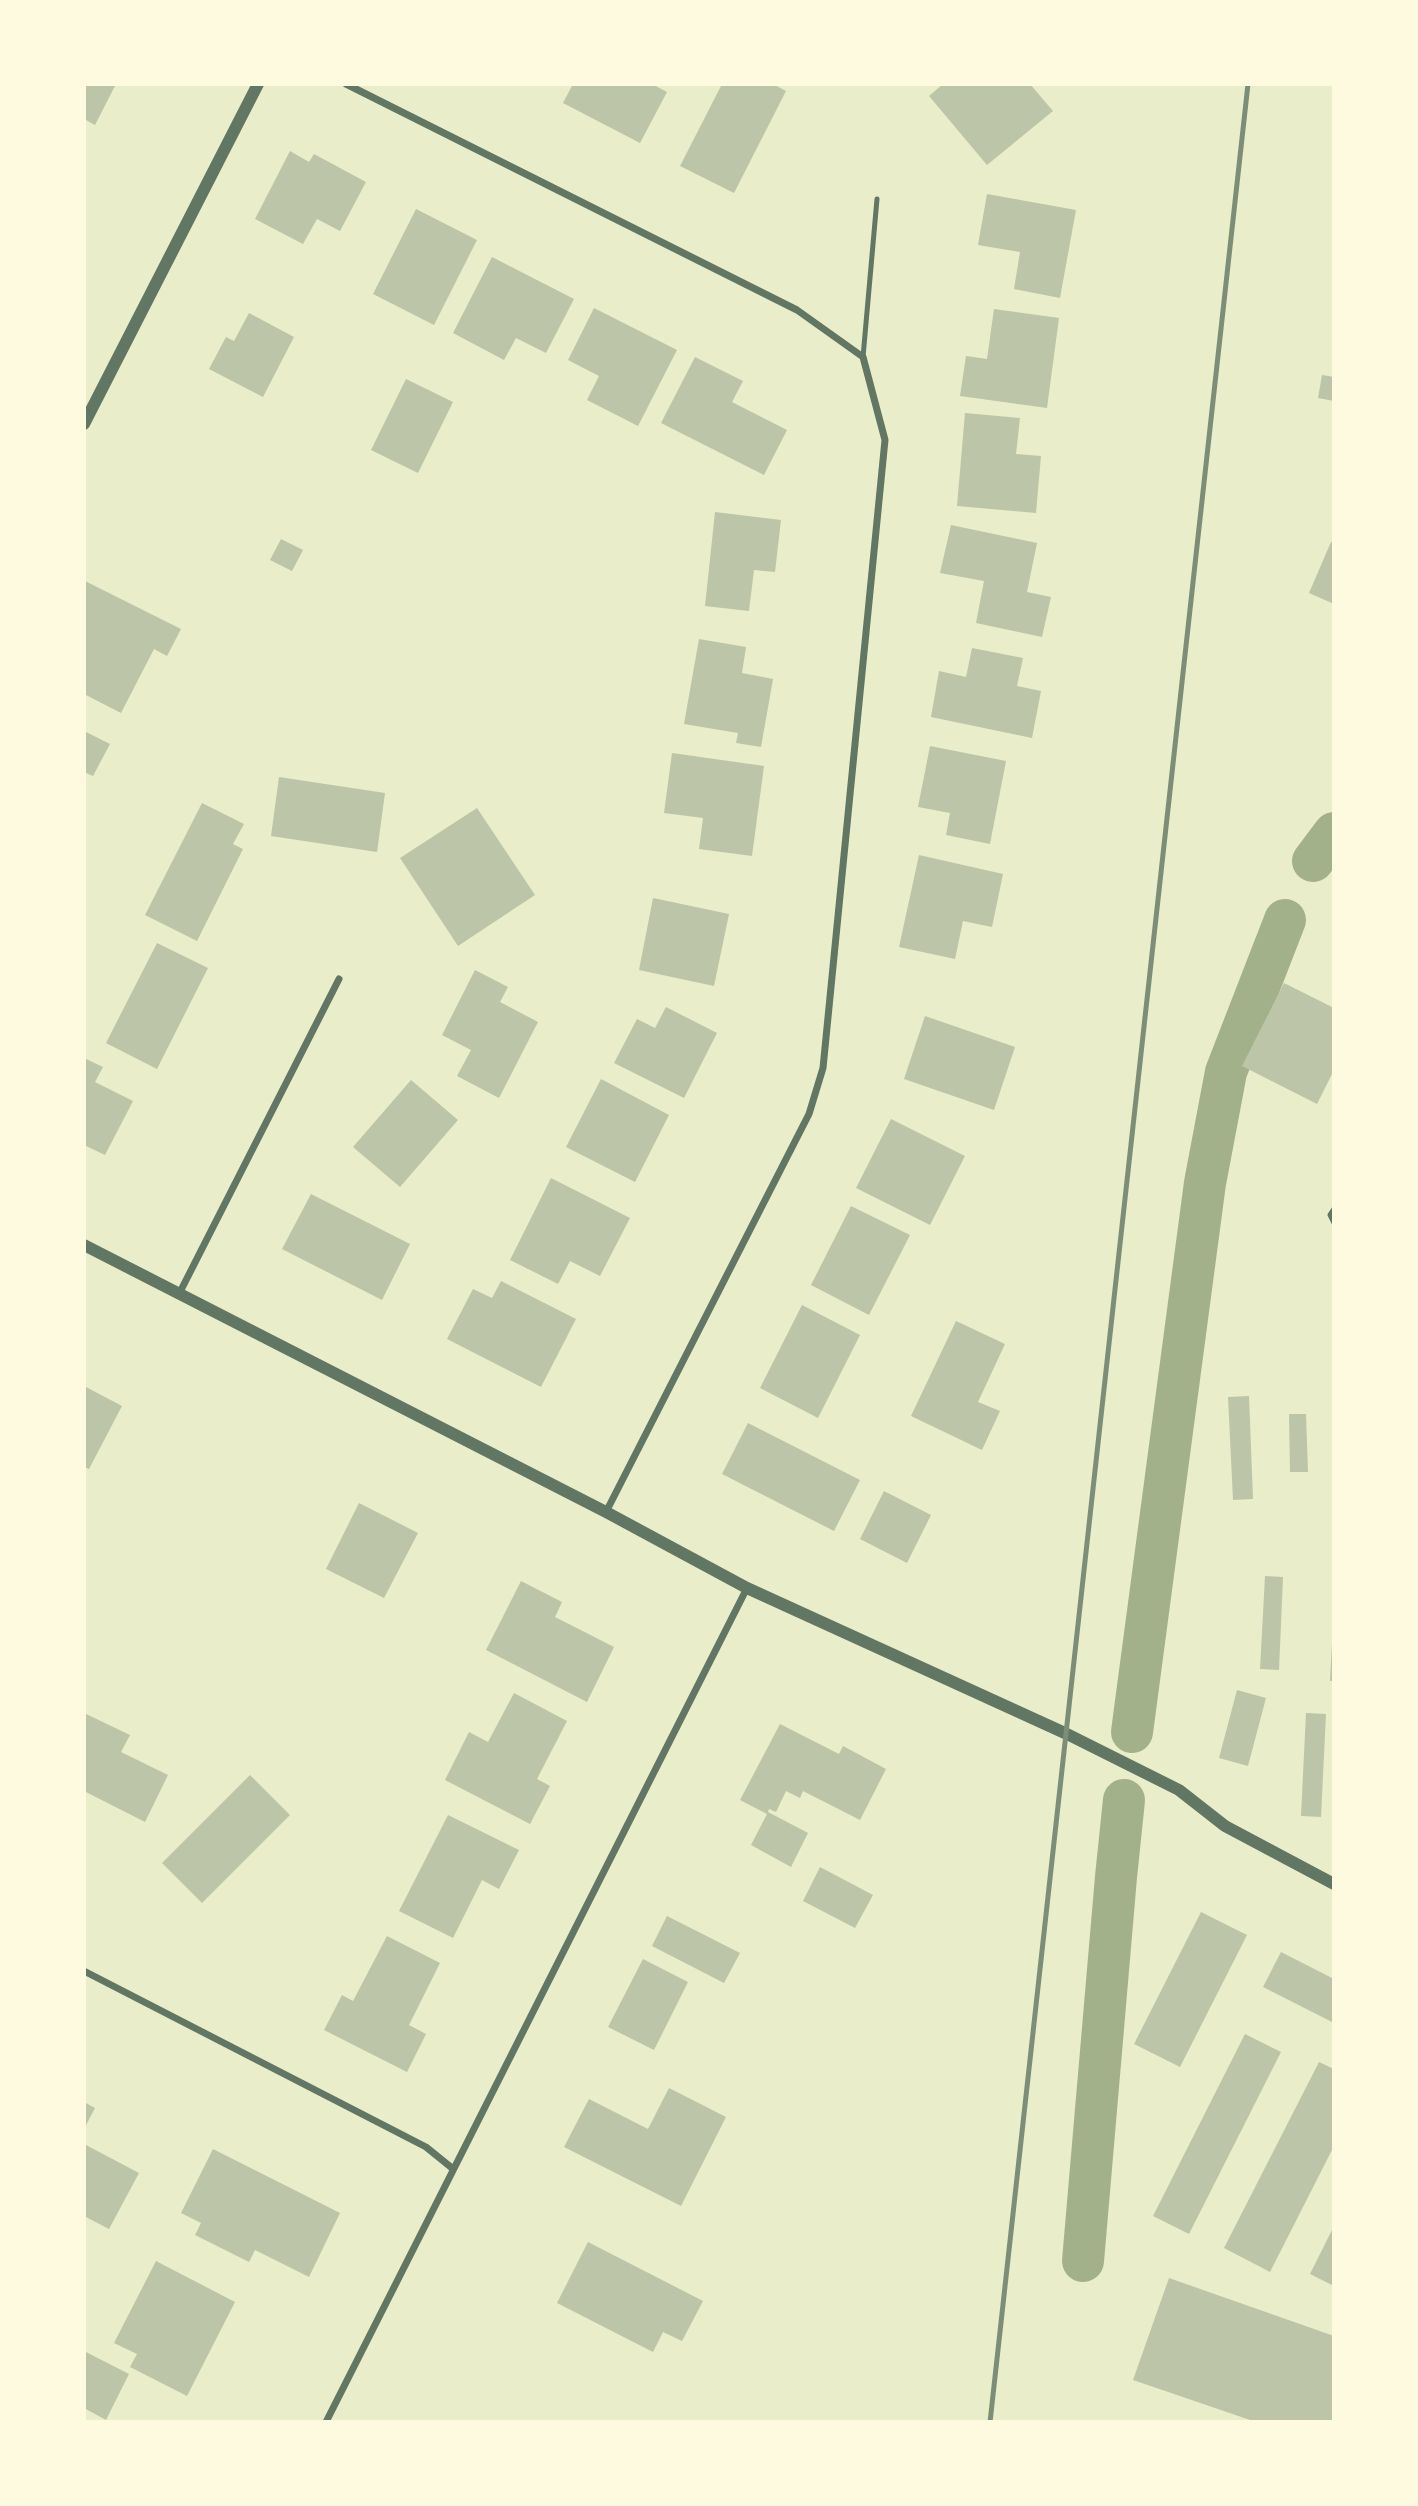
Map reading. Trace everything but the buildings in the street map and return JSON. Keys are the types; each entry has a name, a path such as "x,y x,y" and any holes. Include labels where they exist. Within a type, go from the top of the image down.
{"street":[{"path":"84,424 258,84"},
{"path":"346,84 797,310 863,357 885,440 824,1068 809,1114 606,1512"},
{"path":"179,1294 339,979"},
{"path":"84,1245 606,1512 747,1588 1067,1734 1178,1790 1225,1826 1334,1884"},
{"path":"326,2422 747,1588"},
{"path":"84,1971 426,2147 452,2168"}],"lane":[{"path":"863,357 877,199"},
{"path":"1334,1209 1331,1215 1334,1223"}],"waterway":[{"path":"1313,861 1334,833"},
{"path":"1132,1732 1205,1183 1226,1072 1285,920"},
{"path":"1083,2261 1124,1800"}],"railway":[{"path":"990,2422 1248,84"}]}
